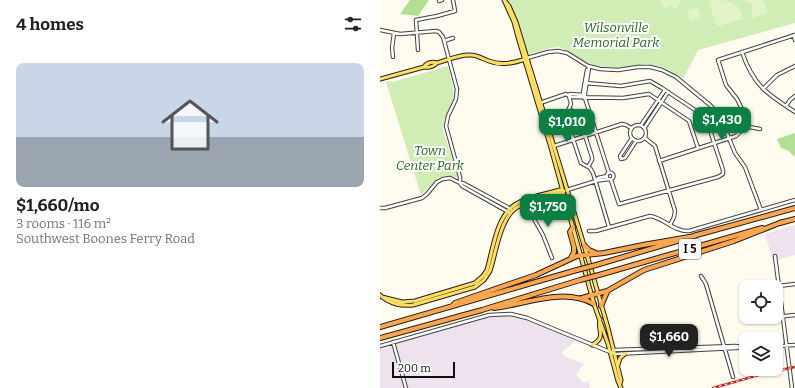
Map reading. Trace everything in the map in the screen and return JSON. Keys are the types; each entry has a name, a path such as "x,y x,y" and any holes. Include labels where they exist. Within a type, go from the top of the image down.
{"highway":[{"name":"I 5","path":"380,327 795,208"},
{"name":"I 5","path":"380,338 482,310 795,218"},
{"name":"I 5","path":"482,310 499,308 544,298 582,298 592,296 607,291 644,270 734,242 782,222"},
{"path":"569,260 574,249 570,232 573,227"},
{"name":"I 5","path":"452,306 455,303 536,275 580,256 695,236"},
{"path":"584,245 589,250 598,254"},
{"path":"601,306 607,291"},
{"name":"I 5","path":"582,298 594,304"}],"main road":[{"path":"504,0 514,22 526,59 580,256 618,381 621,385"},
{"path":"380,79 424,66 426,64 434,62 437,63 470,55 504,64 526,59"},
{"path":"539,103 554,146 587,255 618,367 621,385"},
{"path":"381,296 402,302 415,301 478,282 487,270 500,223 516,204 560,190 567,190"},
{"path":"592,345 599,340 601,336 599,324 600,319"},
{"path":"618,367 620,358 626,353"}],"street":[{"path":"418,50 416,20 455,11 453,0"},
{"path":"380,30 394,33 438,31 441,34 449,59 457,94 447,119 446,129 460,177 460,183"},
{"path":"393,57 392,48 394,33"},
{"path":"659,161 715,143 740,133 744,126 740,104 726,85 718,60 794,35 795,40"},
{"path":"444,41 453,38"},
{"path":"526,59 548,52 558,51 567,53 588,66 603,70 612,71 638,67 650,67 672,74 714,109 722,120 735,153 745,167 762,210"},
{"path":"742,52 752,75 762,89 795,112"},
{"path":"585,83 622,86 650,81 665,90 698,112 707,121 715,143 723,174 718,177 619,204 608,178 609,173 585,97 585,83 588,66"},
{"path":"762,89 777,75 795,66"},
{"path":"641,125 665,90"},
{"path":"645,127 668,92"},
{"path":"539,103 566,94 571,97 623,98 648,94 689,121 698,148"},
{"path":"569,96 571,104 566,116 573,140 581,163 592,170 609,227"},
{"path":"786,106 795,96"},
{"path":"569,109 577,112 585,136 592,158 588,167"},
{"path":"554,146 622,124 632,128"},
{"path":"635,125 645,127 647,133 642,141 636,141 632,138 630,134 635,125"},
{"path":"744,126 760,129"},
{"path":"632,138 620,156 622,159 625,158 636,141"},
{"path":"645,138 655,146 669,190 675,214 670,225"},
{"path":"567,190 596,181 613,178 614,175 609,173"},
{"path":"380,208 422,198 441,179 450,178 463,183 510,211"},
{"path":"589,231 596,231 648,216 656,217 683,231 690,230 795,200"},
{"path":"529,201 535,221 543,235 552,258"},
{"path":"775,256 778,280"},
{"path":"701,276 706,284 733,377"},
{"path":"783,286 795,284"},
{"path":"380,346 484,316 502,314 525,317 609,352 724,347"},
{"path":"783,316 795,315"},
{"path":"783,324 792,388"},
{"path":"393,342 406,388"},
{"path":"786,346 795,345"},
{"path":"614,352 626,353 735,346 739,347"}],"shaded area":[{"path":"795,225 795,255 773,261 765,234"},
{"path":"498,316 529,320 576,341 562,352 564,356 584,364 576,374 583,383 588,381 590,388 380,388 380,348 489,317"}],"green space":[{"path":"410,0 429,0 418,16 400,14"},
{"name":"Wilsonville Memorial Park","path":"507,0 795,0 795,23 698,50 683,79 665,68 647,64 617,68 596,66 584,62 559,47 529,54 524,46 515,15"},
{"path":"660,0 681,1 676,9 670,6 664,9"},
{"path":"709,0 732,2 739,8 743,19 719,26 715,24"},
{"path":"743,0 763,0 768,13 752,18 752,4"},
{"path":"698,8 701,18 690,21 687,11"},
{"name":"Town Center Park","path":"448,66 454,91 453,100 444,120 443,130 458,177 446,176 438,178 421,195 386,82 392,82"},
{"path":"795,133 795,157 787,150 781,148 777,139"}],"railway":[{"path":"713,388 766,373 795,367"}]}
